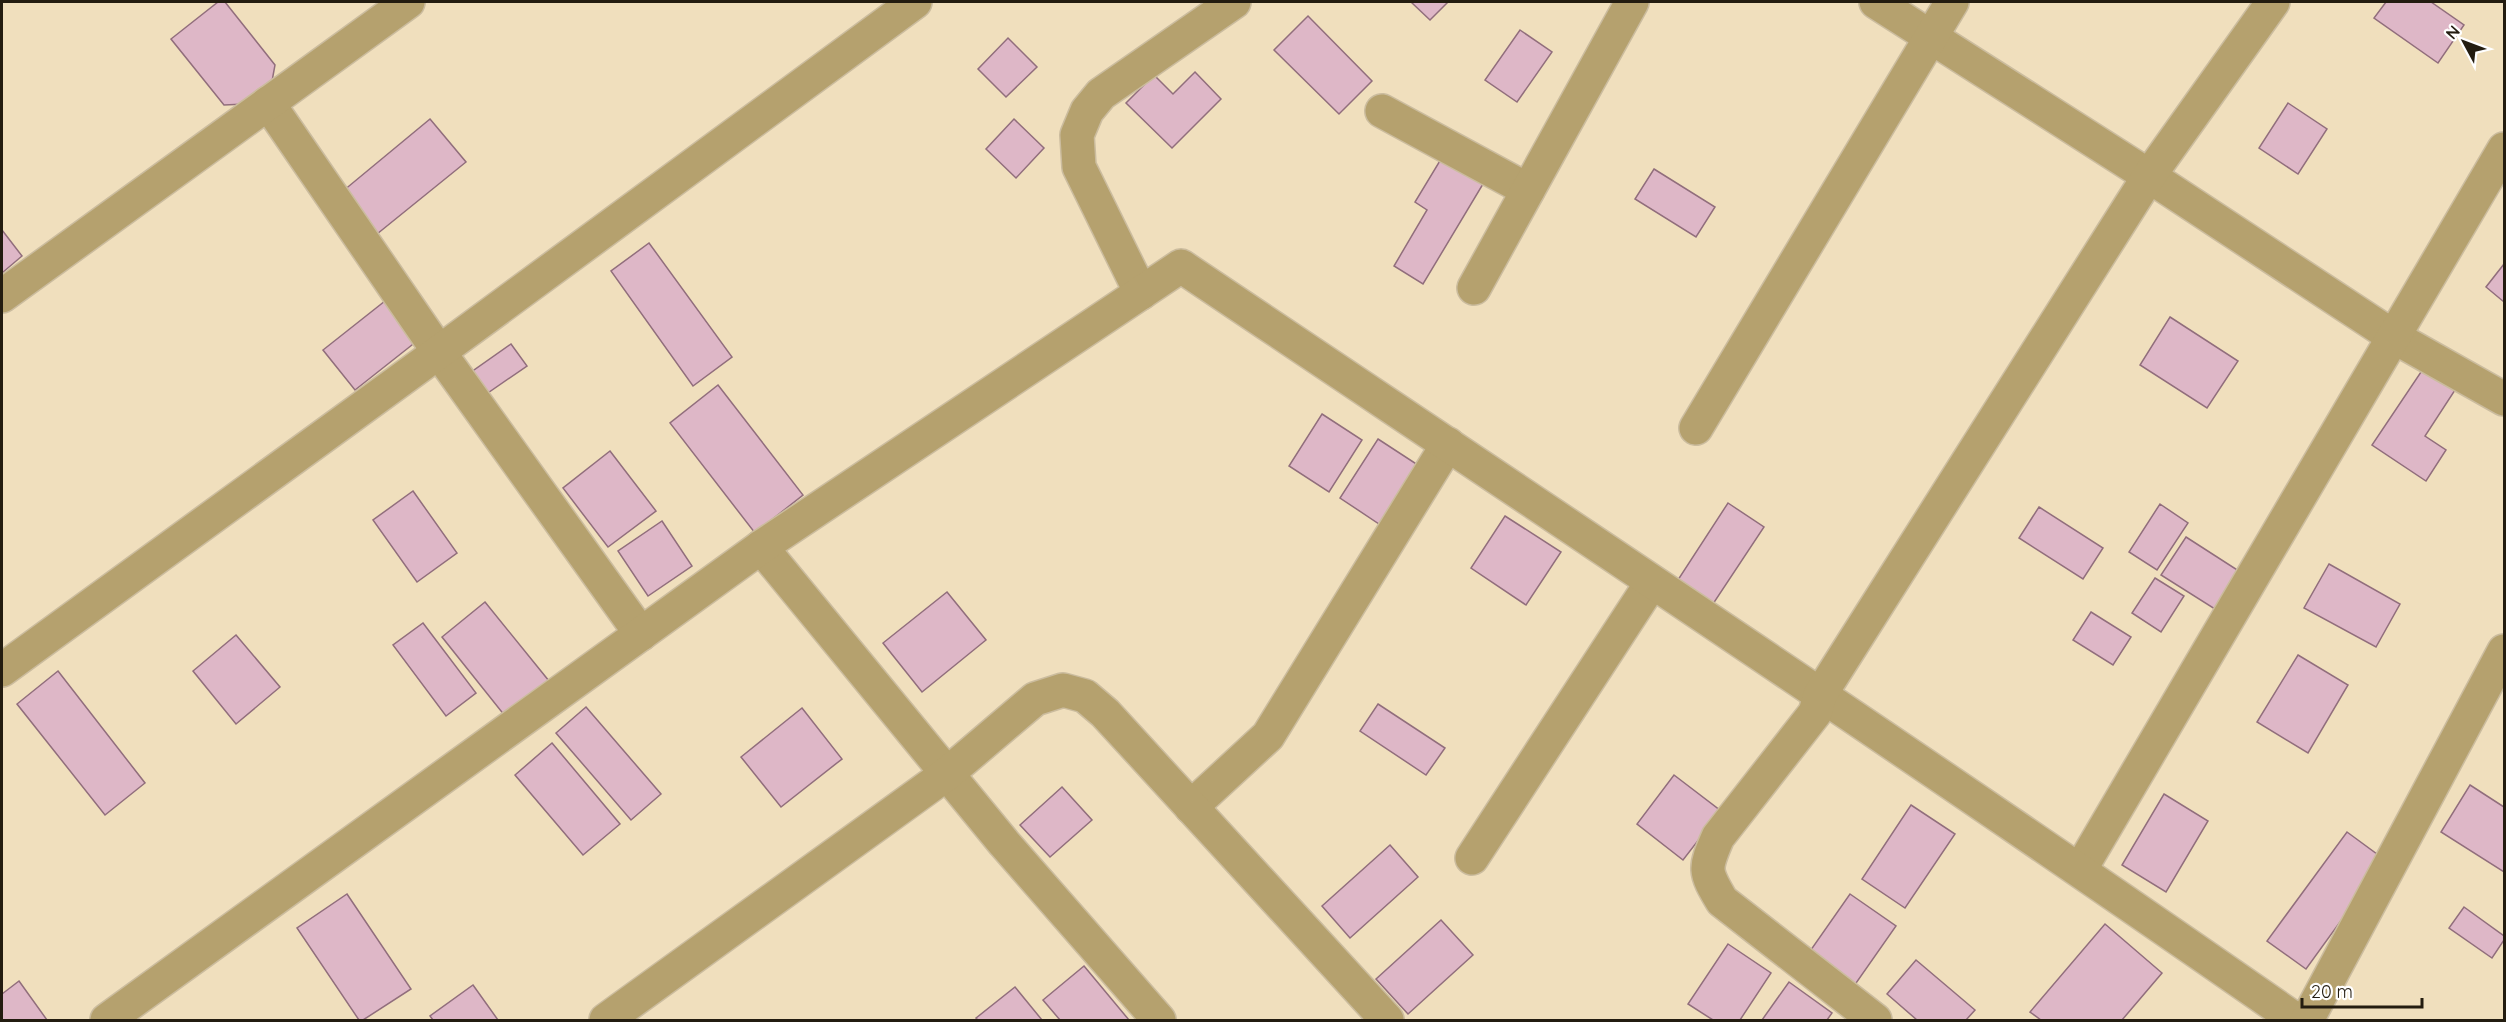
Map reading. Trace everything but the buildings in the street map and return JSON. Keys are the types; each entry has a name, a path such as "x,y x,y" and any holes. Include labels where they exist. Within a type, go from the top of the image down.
{"street":[{"path":"2,296 408,2"},
{"path":"2,670 915,2"},
{"path":"1141,293 1079,167 1077,135 1087,111 1101,94 1234,2"},
{"path":"1474,288 1632,2"},
{"path":"1876,2 2149,176 2394,337 2505,399"},
{"path":"1696,428 1952,2"},
{"path":"1875,1020 1722,901 1707,876 1710,856 1718,837 1815,713 1820,695 2149,176 2274,2"},
{"path":"268,103 439,352 641,634"},
{"path":"1382,111 1528,190"},
{"path":"2080,870 2505,149"},
{"path":"107,1020 761,548 1181,266 2080,870 2296,1020"},
{"path":"1191,807 1268,736 1448,444"},
{"path":"761,548 1004,843 1159,1020"},
{"path":"1472,858 1652,582"},
{"path":"2307,1020 2505,651"},
{"path":"606,1020 948,773 1035,699 1063,690 1085,696 1105,713 1387,1020"}]}
